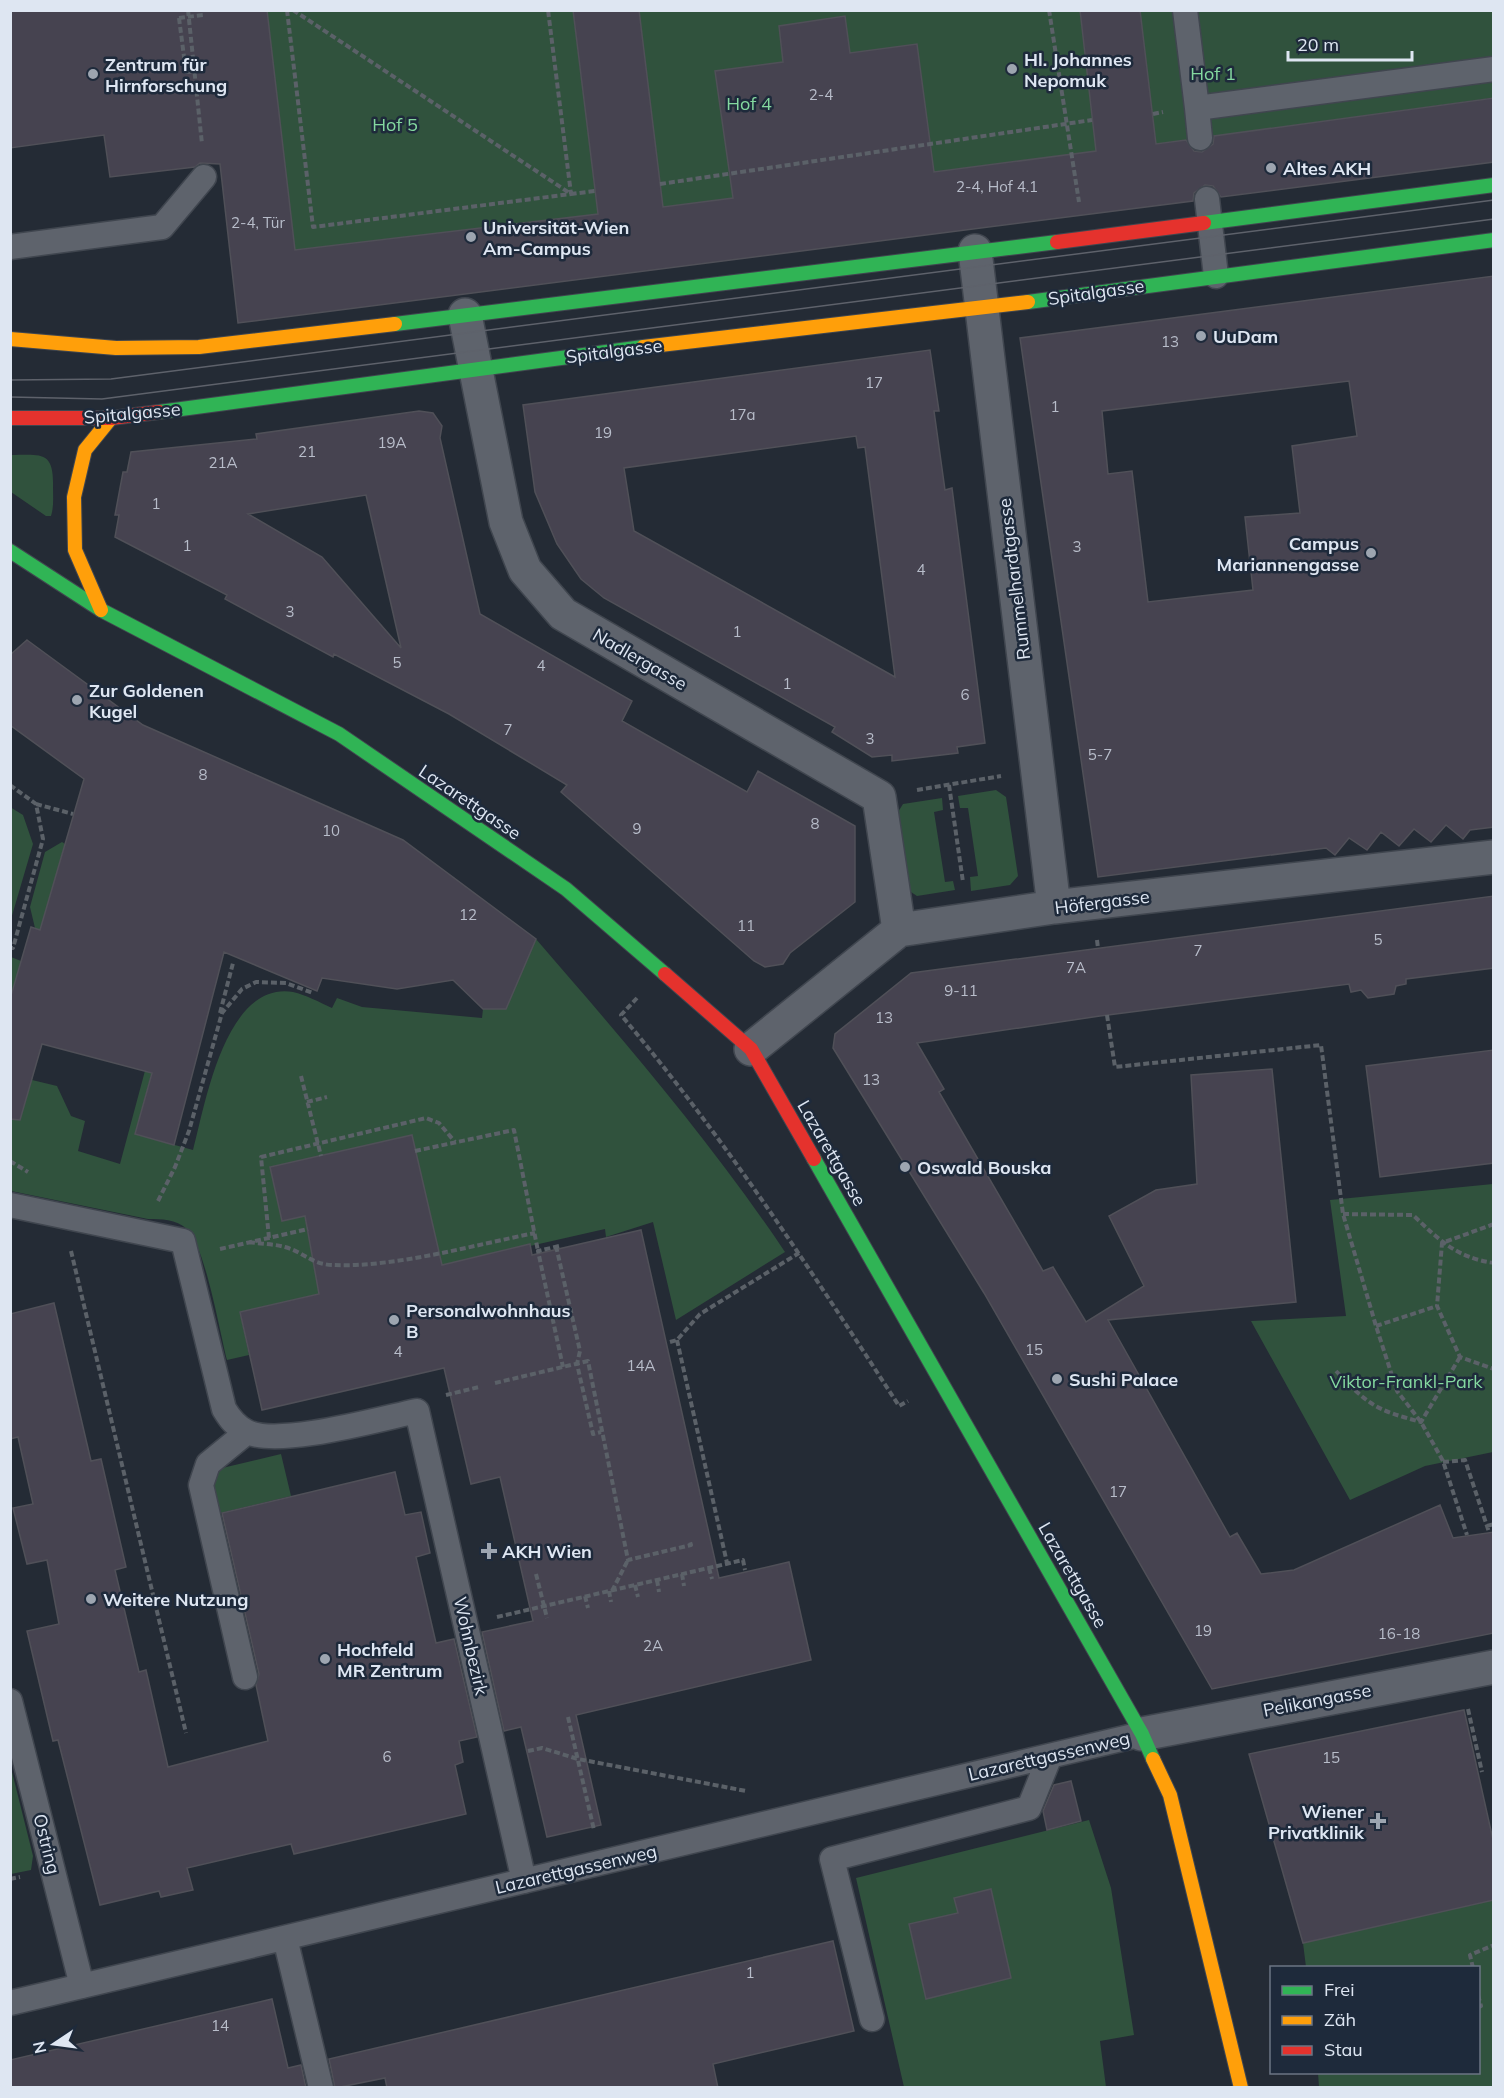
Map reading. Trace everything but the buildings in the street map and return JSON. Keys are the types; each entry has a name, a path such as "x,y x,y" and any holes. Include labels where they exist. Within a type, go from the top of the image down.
{"main road":[{"path":"10,339 116,348 199,347 700,288 975,251 1208,210 1494,185"},
{"name":"Spitalgasse","path":"10,417 111,418 633,348 982,308 1494,240"},
{"path":"101,610 75,550 74,496 85,450 111,418"},
{"name":"Lazarettgasse","path":"10,551 101,610 339,734 566,889 751,1049 941,1378 1142,1734 1170,1796 1241,2088"}],"street":[{"name":"Rummelhardtgasse","path":"975,251 1054,907"},
{"name":"Nadlergasse","path":"465,315 506,522 525,570 563,614 879,797"},
{"path":"751,1049 899,930 879,797"},
{"name":"Höfergasse","path":"899,930 1054,907 1494,856"},
{"name":"Pelikangasse","path":"1142,1734 1494,1667"}],"lane":[{"path":"1185,10 1200,138"},
{"path":"1197,108 1494,69"},
{"path":"10,247 162,227 204,177"},
{"path":"1208,210 1216,276"},
{"path":"10,1204 183,1241 224,1409 232,1423 247,1432 208,1464 201,1485 245,1677"},
{"name":"Wohnbezirk","path":"247,1432 280,1437 417,1411 524,1881"},
{"name":"Ostring","path":"10,1701 82,1986"},
{"name":"Lazarettgassenweg","path":"10,2003 1142,1734"},
{"path":"872,2019 832,1859 1029,1808 1050,1756"},
{"path":"285,1938 321,2088"}],"path":[{"path":"188,10 196,71 204,177"},
{"path":"286,10 313,227 595,191"},
{"path":"293,10 571,194"},
{"path":"548,10 571,194"},
{"path":"1049,10 1080,208"},
{"path":"196,71 186,72 179,18 203,15"},
{"path":"660,184 1092,120"},
{"path":"879,797 1010,775"},
{"path":"10,785 36,804 73,814"},
{"path":"949,785 969,920"},
{"path":"10,948 13,948 44,839 36,804"},
{"path":"160,1198 189,1131 233,963"},
{"path":"662,971 621,1016 692,1104 799,1252 899,1407 941,1378"},
{"path":"214,1034 222,1012 242,989 256,982 286,982 313,993"},
{"path":"1107,1015 1115,1067 1321,1045 1343,1214 1376,1326 1397,1391 1421,1422 1443,1462 1467,1535"},
{"path":"301,1076 321,1156"},
{"path":"307,1102 327,1097"},
{"path":"269,1238 261,1157 426,1118 439,1123 455,1142"},
{"path":"415,1151 514,1130 563,1367"},
{"path":"1343,1214 1413,1215 1442,1243 1471,1260 1494,1263"},
{"path":"63,1215 186,1733"},
{"path":"1442,1243 1494,1224"},
{"path":"187,1257 308,1229"},
{"path":"249,1242 287,1248 310,1261 332,1265 359,1264 436,1253 535,1233"},
{"path":"1442,1243 1437,1306 1460,1357 1494,1369"},
{"path":"538,1251 558,1246 579,1351 577,1364 593,1434 601,1432"},
{"path":"670,1342 677,1340 700,1314 799,1252"},
{"path":"1376,1326 1437,1306"},
{"path":"677,1340 727,1563"},
{"path":"1421,1422 1460,1357"},
{"path":"495,1383 588,1361 628,1560 610,1591 611,1602"},
{"path":"1336,1371 1362,1399 1381,1412 1421,1422"},
{"path":"1443,1462 1465,1460 1490,1532"},
{"path":"1487,1526 1494,1524"},
{"path":"628,1560 691,1545 690,1542"},
{"path":"466,1624 727,1563 743,1560 745,1570"},
{"path":"709,1568 712,1579"},
{"path":"536,1574 547,1617"},
{"path":"681,1575 684,1586"},
{"path":"657,1580 659,1592"},
{"path":"635,1585 638,1596"},
{"path":"585,1596 588,1608"},
{"path":"1460,1673 1482,1772"},
{"path":"568,1717 594,1827"},
{"path":"542,1748 578,1759 753,1793"},
{"path":"1473,1966 1470,1955 1494,1946"}],"green space":[{"name":"Hof 5","path":"267,11 573,11 598,214 295,250"},
{"name":"Hof 4","path":"639,11 1080,11 1104,205 1049,157 663,207"},
{"name":"Hof 1","path":"1140,11 1493,11 1493,98 1156,144"},
{"path":"10,455 37,455 48,461 53,475 51,516 46,516 11,492"},
{"path":"996,790 1006,797 1018,876 1010,885 971,891 970,877 978,876 968,808 960,808 958,796"},
{"path":"942,798 943,810 934,812 945,882 953,881 955,890 917,896 908,890 898,812 903,804"},
{"path":"10,807 23,815 33,844 11,919"},
{"path":"62,842 65,844 40,930 35,928 30,907 45,852"},
{"path":"536,939 696,1130 785,1252 676,1320 653,1222 606,1237 605,1229 240,1312 249,1355 227,1360 206,1271 194,1238 187,1229 168,1220 148,1219 11,1191 10,1057 36,1065 32,1080 57,1086 71,1116 85,1121 78,1151 120,1164 146,1067 153,1068 135,1134 193,1150 212,1077 222,1050 235,1025 250,1006 270,994 293,992 332,1008 337,998 362,1007 482,1018 483,1009 506,1009"},
{"path":"11,957 21,961 11,999"},
{"name":"Viktor-Frankl-Park","path":"1493,1184 1493,1452 1425,1466 1350,1500 1251,1321 1346,1316 1330,1200"},
{"path":"281,1454 291,1496 216,1514 211,1483 218,1469"},
{"path":"11,1768 33,1856 31,1870 11,1874"},
{"path":"1089,1820 1111,1888 1134,2035 1100,2041 1106,2087 904,2087 856,1878"},
{"path":"1493,1900 1493,2087 1319,2087 1318,2074 1480,2074 1480,1966 1306,1966 1303,1943"}],"tram line":[{"path":"10,380 111,379 1494,200"},
{"path":"10,397 102,399 1494,219"}],"traffic: fast":[{"path":"1204,223 1494,185"},
{"path":"1028,302 1494,240"},
{"path":"395,324 1057,242"},
{"path":"159,412 643,347"},
{"path":"10,551 101,610 339,734 566,889 665,974"},
{"path":"814,1159 1142,1734 1153,1759"}],"traffic: slow":[{"path":"643,347 1028,302"},
{"path":"10,339 116,348 199,347 395,324"},
{"path":"101,610 75,550 74,497 85,450 111,418"},
{"path":"1153,1759 1170,1795 1241,2088"}],"traffic: jam":[{"path":"1057,242 1204,223"},
{"path":"10,418 111,418 159,412"},
{"path":"665,974 751,1049 814,1159"}],"place":[{"name":"Hl. Johannes Nepomuk","path":"1012,69"},
{"name":"Zentrum für Hirnforschung","path":"93,74"},
{"name":"Altes AKH","path":"1271,168"},
{"name":"Universität-Wien Am-Campus","path":"471,237"},
{"name":"UuDam","path":"1201,336"},
{"name":"Campus Mariannengasse","path":"1371,553"},
{"name":"Zur Goldenen Kugel","path":"77,700"},
{"name":"Oswald Bouska","path":"905,1167"},
{"name":"Personalwohnhaus B","path":"394,1320"},
{"name":"Sushi Palace","path":"1057,1379"},
{"name":"AKH Wien","path":"489,1551"},
{"name":"Weitere Nutzung","path":"91,1599"},
{"name":"Hochfeld MR Zentrum","path":"325,1659"},
{"name":"Wiener Privatklinik","path":"1378,1821"}]}
